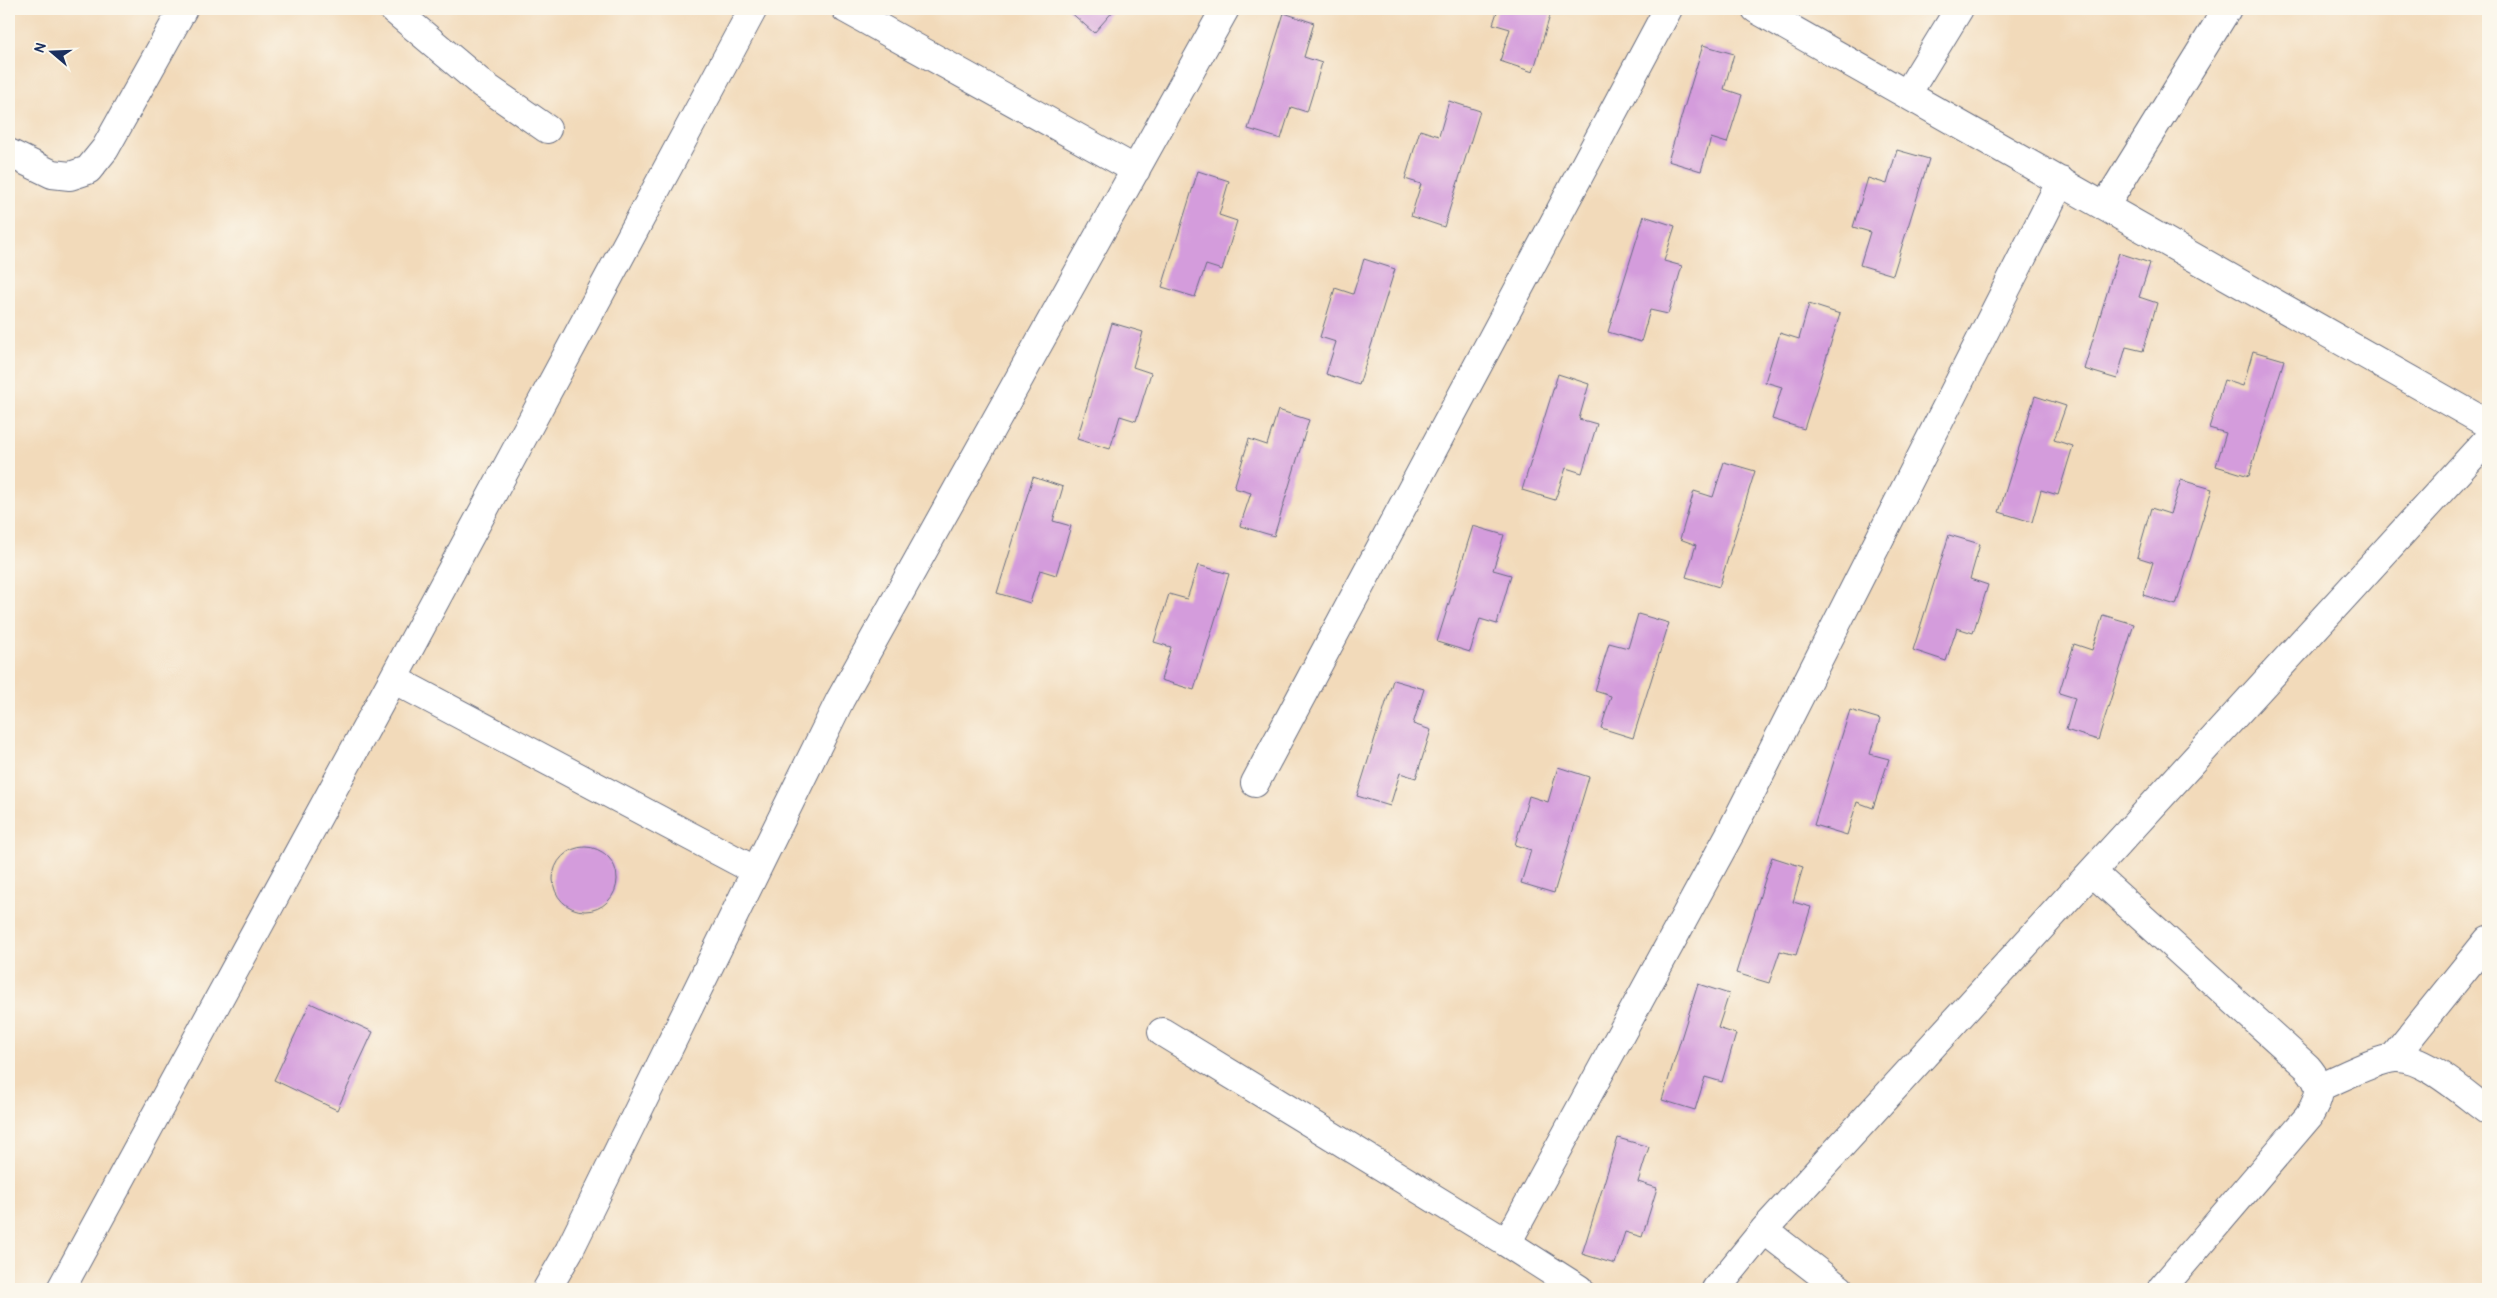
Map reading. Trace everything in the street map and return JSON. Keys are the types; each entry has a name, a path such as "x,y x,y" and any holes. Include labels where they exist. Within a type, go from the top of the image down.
{"street":[{"path":"9,153 52,174 70,176 88,170 105,149 183,9"},
{"path":"393,9 482,84 547,129"},
{"path":"61,1289 393,679 753,9"},
{"path":"846,9 1136,170"},
{"path":"547,1289 573,1242 840,700 1225,9"},
{"path":"1255,783 1668,9"},
{"path":"1756,9 2488,424"},
{"path":"1907,94 1959,9"},
{"path":"2105,206 2227,9"},
{"path":"1507,1243 1731,832 2061,181"},
{"path":"1716,1289 1764,1230 2488,439"},
{"path":"393,679 756,871"},
{"path":"2092,872 2307,1067 2315,1077 2319,1087 2319,1095 2309,1116 2162,1288"},
{"path":"2394,1058 2488,940"},
{"path":"1162,1032 1579,1289"},
{"path":"2319,1087 2394,1058 2404,1058 2431,1070 2488,1111"},
{"path":"1764,1230 1840,1289"}],"building":[{"path":"1067,9 1115,9 1094,33"},
{"path":"1498,9 1552,9 1533,72 1500,61 1510,29 1493,24"},
{"path":"1284,13 1314,23 1304,57 1322,63 1307,112 1291,107 1281,139 1248,129"},
{"path":"1703,45 1734,54 1724,89 1742,95 1727,143 1711,138 1701,171 1668,161"},
{"path":"1449,101 1480,111 1444,227 1411,216 1421,184 1405,179 1420,130 1439,136"},
{"path":"1897,150 1929,159 1893,275 1860,265 1870,232 1853,227 1868,178 1887,184"},
{"path":"1198,171 1229,181 1219,215 1237,221 1222,270 1206,265 1195,297 1162,287"},
{"path":"1644,216 1675,226 1664,261 1682,266 1668,314 1650,310 1641,342 1608,332"},
{"path":"2119,253 2150,263 2139,297 2157,303 2143,351 2126,347 2117,379 2084,369"},
{"path":"1364,259 1395,269 1359,385 1326,374 1336,342 1320,337 1335,288 1353,294"},
{"path":"1809,304 1840,314 1804,429 1772,419 1782,387 1765,382 1780,333 1799,339"},
{"path":"1112,323 1143,332 1133,367 1151,373 1136,421 1120,416 1110,449 1077,439"},
{"path":"2253,351 2284,360 2249,476 2216,466 2226,433 2209,428 2224,380 2243,386"},
{"path":"1558,374 1589,384 1579,419 1597,424 1582,473 1566,468 1555,500 1522,490"},
{"path":"2035,396 2066,406 2054,440 2073,446 2058,495 2041,490 2032,522 1999,512"},
{"path":"1278,410 1309,420 1274,536 1240,526 1251,493 1234,488 1249,439 1267,445"},
{"path":"1724,462 1755,471 1719,587 1686,577 1696,545 1680,539 1694,491 1713,497"},
{"path":"1033,477 1063,487 1053,521 1071,526 1056,575 1040,570 1030,603 997,593"},
{"path":"2181,480 2212,489 2176,605 2143,595 2153,562 2137,557 2151,508 2170,514"},
{"path":"1473,526 1504,535 1493,570 1511,575 1497,624 1480,619 1470,652 1437,642"},
{"path":"1949,535 1980,544 1970,579 1988,585 1973,633 1957,628 1946,661 1913,650"},
{"path":"1198,565 1229,574 1194,690 1161,680 1171,647 1154,642 1169,594 1187,599"},
{"path":"1638,614 1669,623 1633,738 1601,728 1611,696 1595,691 1609,643 1628,648"},
{"path":"2103,615 2134,624 2098,740 2066,730 2075,698 2059,693 2074,644 2092,650"},
{"path":"1393,680 1424,689 1413,724 1431,730 1416,778 1400,773 1390,806 1357,796"},
{"path":"1850,710 1880,719 1870,754 1889,759 1873,808 1857,802 1847,835 1814,825"},
{"path":"1558,767 1589,777 1554,893 1521,883 1531,850 1515,845 1529,796 1548,802"},
{"path":"579,847 591,847 608,856 615,867 617,879 615,891 608,902 591,911 579,911 567,906 558,897 553,885 553,873 558,861 567,852"},
{"path":"1772,857 1803,867 1793,902 1811,907 1796,955 1780,951 1769,983 1736,973"},
{"path":"1698,984 1729,994 1718,1028 1736,1034 1722,1082 1705,1077 1695,1110 1662,1100"},
{"path":"310,1003 373,1032 337,1110 274,1080"},
{"path":"1618,1138 1649,1147 1638,1182 1657,1188 1642,1237 1625,1232 1615,1264 1582,1254"}]}
